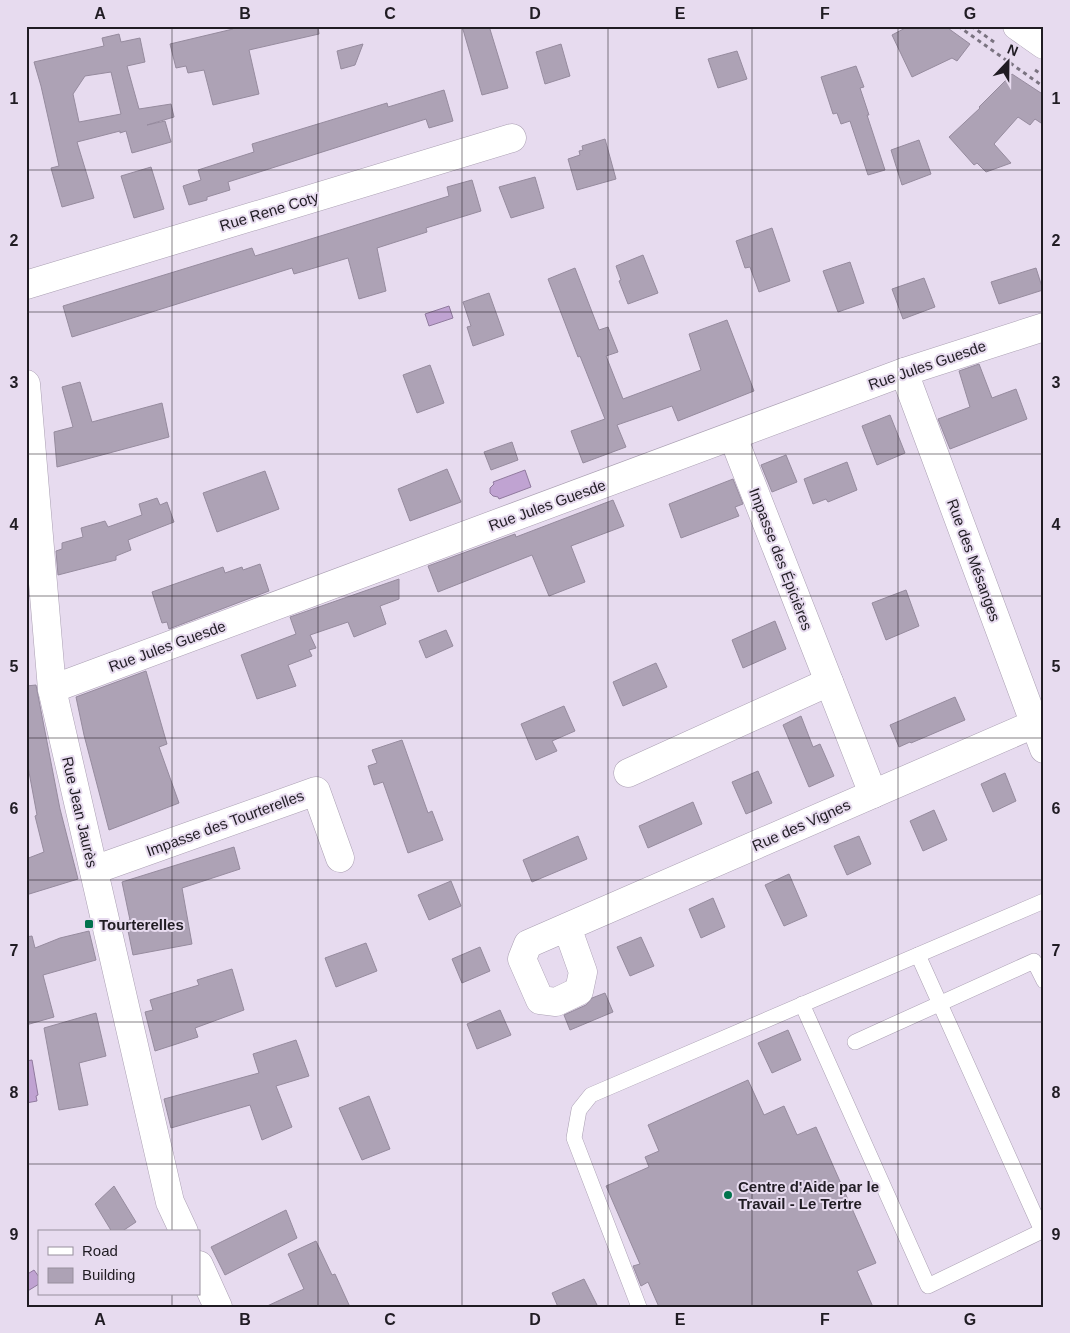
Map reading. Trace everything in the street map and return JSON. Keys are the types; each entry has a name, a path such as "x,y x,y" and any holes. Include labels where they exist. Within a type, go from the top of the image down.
{"street":[{"path":"1017,26 1044,45"},
{"name":"Rue Rene Coty","path":"26,285 512,138"},
{"name":"Rue Jules Guesde","path":"52,689 904,372 1044,326"},
{"name":"Rue des Mésanges","path":"904,372 1044,749"},
{"name":"Rue Jean Jaurès","path":"26,384 52,689 170,1202 183,1230"},
{"name":"Impasse des Épicières","path":"733,437 873,794"},
{"path":"628,774 829,682"},
{"name":"Rue des Vignes","path":"567,927 1034,724"},
{"name":"Impasse des Tourterelles","path":"94,870 316,791 340,858"},
{"path":"200,1267 218,1307"}],"lane":[{"path":"638,1307 574,1138 579,1110 590,1095 1044,901"},
{"path":"802,1004 928,1286 1043,1230 918,954"},
{"path":"855,1042 1034,962 1044,981"}],"path":[{"path":"958,26 1044,87"}],"shaded area":[{"path":"449,306 453,318 429,326 425,314"},
{"path":"525,470 531,487 499,499 490,493 493,482"},
{"path":"32,1060 38,1095 36,1096 37,1101 26,1103 26,1061"},
{"path":"34,1270 38,1276 38,1285 26,1292 26,1275"}],"building":[{"path":"232,26 318,26 319,34 249,50 259,94 213,105 204,70 188,73 186,66 176,68 170,44 233,29"},
{"path":"462,26 489,26 508,88 482,95"},
{"path":"909,26 945,26 970,44 957,61 952,58 912,77 892,35"},
{"path":"119,34 121,42 140,38 145,62 127,66 139,109 171,104 174,117 147,125 165,121 171,142 132,153 126,131 120,133 120,131 77,142 94,198 62,207 51,168 59,166 34,62 104,46 102,38","holes":["111,72 121,114 79,122 73,94 85,76"]},
{"path":"363,44 355,65 341,69 337,51"},
{"path":"561,44 570,76 545,84 536,52"},
{"path":"737,51 747,79 718,88 708,59"},
{"path":"856,66 864,87 860,88 869,115 867,115 885,170 868,175 850,121 841,124 837,113 833,114 821,77"},
{"path":"1012,74 1044,95 1044,125 1035,119 1030,125 1018,117 994,144 1011,163 986,172 977,163 974,165 949,137"},
{"path":"444,90 453,121 429,128 426,119 228,182 230,190 189,205 183,186 201,180 198,170 254,152 252,144 387,103 388,107"},
{"path":"605,139 616,179 577,190 568,159 580,155 579,151 583,150 582,146"},
{"path":"919,140 931,174 902,185 891,150"},
{"path":"151,167 164,209 134,218 121,176"},
{"path":"535,177 544,208 511,218 499,187"},
{"path":"472,180 481,211 426,228 427,232 377,248 386,291 359,299 348,258 294,274 292,268 72,337 63,306 252,248 255,256 340,230 449,196 447,187"},
{"path":"772,228 790,281 759,292 750,267 745,268 736,241"},
{"path":"643,255 658,293 628,304 619,281 621,280 616,266"},
{"path":"850,262 864,303 838,312 823,271"},
{"path":"575,268 599,330 608,327 618,352 606,356 623,399 701,370 689,334 727,320 754,391 678,421 672,406 617,425 626,447 583,463 571,431 605,419 580,356 578,357 548,279"},
{"path":"1036,268 1043,290 999,304 991,282"},
{"path":"924,278 935,307 903,319 892,289"},
{"path":"489,293 504,335 473,346 467,327 471,326 463,302"},
{"path":"979,364 992,398 1016,389 1027,419 950,449 938,419 970,407 959,371"},
{"path":"430,365 444,403 417,413 403,375"},
{"path":"80,382 92,422 162,403 169,437 57,467 54,432 73,427 62,387"},
{"path":"890,415 905,453 877,465 862,426"},
{"path":"512,442 518,460 491,470 484,452"},
{"path":"786,455 797,482 772,492 761,465"},
{"path":"847,462 857,490 828,502 826,499 813,504 804,479"},
{"path":"447,469 461,502 410,521 398,489"},
{"path":"265,471 279,509 217,532 203,493"},
{"path":"733,479 743,504 735,507 739,516 681,538 669,504"},
{"path":"157,498 160,505 167,502 174,522 128,540 131,550 116,556 116,560 58,575 56,551 62,549 62,543 83,537 81,528 105,521 108,527 142,515 139,504"},
{"path":"613,500 624,526 571,546 585,582 549,596 532,555 438,592 428,566 515,534 516,537"},
{"path":"260,564 269,591 169,629 167,622 162,623 152,592 223,567 225,573 242,567 243,570"},
{"path":"399,579 399,599 380,606 386,624 354,637 348,622 310,635 316,648 309,650 312,656 288,665 296,686 257,699 241,655 296,634 290,617"},
{"path":"906,590 919,626 886,640 872,603"},
{"path":"775,621 786,649 743,668 732,640"},
{"path":"446,630 453,646 426,658 419,641"},
{"path":"656,663 667,687 623,706 613,682"},
{"path":"146,671 167,744 159,747 179,803 109,830 76,697"},
{"path":"36,685 60,809 78,879 26,895 26,859 44,852 35,816 37,815 26,756 26,686"},
{"path":"955,697 965,720 899,747 890,725"},
{"path":"564,706 575,731 552,741 557,751 536,760 521,724"},
{"path":"801,716 813,747 820,744 834,776 809,787 783,725"},
{"path":"402,740 428,813 432,811 443,840 408,853 383,782 374,785 368,766 377,763 372,750"},
{"path":"758,771 772,803 746,814 732,782"},
{"path":"1005,773 1016,801 993,812 981,784"},
{"path":"693,802 702,824 648,848 639,826"},
{"path":"934,810 947,840 923,851 910,821"},
{"path":"578,836 587,859 532,882 523,860"},
{"path":"859,836 871,864 847,875 834,846"},
{"path":"234,847 240,869 182,888 192,944 133,955 126,921 130,920 122,882"},
{"path":"789,874 807,916 784,926 765,885"},
{"path":"451,881 461,906 429,920 418,895"},
{"path":"713,898 725,927 701,938 689,909"},
{"path":"89,931 96,960 43,975 54,1017 26,1025 26,937 32,936 35,948 60,938"},
{"path":"641,937 654,966 630,976 617,947"},
{"path":"366,943 377,971 336,987 325,958"},
{"path":"480,947 490,971 462,983 452,959"},
{"path":"232,969 244,1010 195,1028 198,1037 155,1051 145,1012 153,1010 150,1000 199,985 197,980"},
{"path":"605,993 613,1012 570,1030 564,1015 586,1005 592,998"},
{"path":"500,1010 511,1035 477,1049 467,1024"},
{"path":"96,1013 106,1056 79,1063 88,1105 59,1110 44,1028"},
{"path":"788,1030 801,1060 772,1073 758,1043"},
{"path":"296,1040 309,1076 276,1086 292,1127 262,1140 250,1105 171,1128 164,1099 259,1073 253,1054"},
{"name":"Centre d'Aide par le Travail - Le Tertre","path":"748,1080 764,1115 784,1106 797,1135 816,1127 876,1263 857,1271 873,1307 659,1307 648,1282 641,1286 633,1266 640,1264 606,1186 649,1167 645,1157 659,1151 648,1125"},
{"path":"369,1096 390,1149 362,1160 339,1108"},
{"path":"114,1186 136,1222 124,1230 111,1230 95,1204"},
{"path":"286,1210 297,1238 225,1275 211,1247"},
{"path":"316,1241 332,1275 335,1274 350,1307 265,1307 304,1289 288,1254"},
{"path":"584,1279 598,1307 558,1307 552,1293"}],"place":[{"name":"Tourterelles","path":"89,924"},
{"name":"Centre d'Aide par le Travail - Le Tertre","path":"728,1195"}]}
